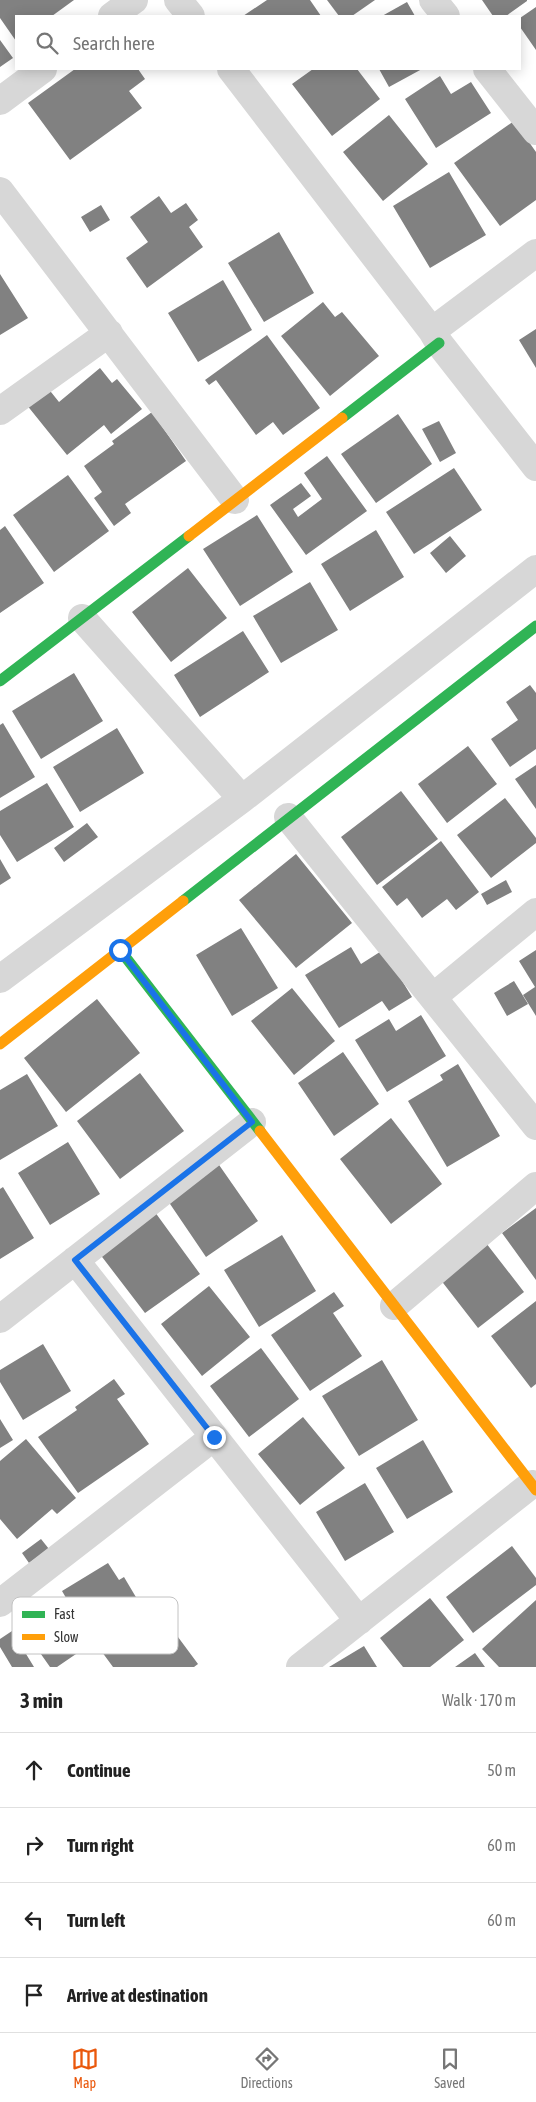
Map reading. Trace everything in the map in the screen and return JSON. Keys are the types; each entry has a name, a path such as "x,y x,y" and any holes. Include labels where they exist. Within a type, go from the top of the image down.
{"street":[{"path":"113,15 134,0"},
{"path":"178,0 190,15"},
{"path":"433,0 445,15"},
{"path":"0,101 42,70"},
{"path":"232,70 536,467"},
{"path":"488,70 536,131"},
{"path":"0,191 235,500"},
{"path":"0,680 235,500 536,254"},
{"path":"0,411 109,333"},
{"path":"0,979 242,798 536,569"},
{"path":"82,618 242,798"},
{"path":"0,1044 288,817 536,626"},
{"path":"288,817 536,1126"},
{"path":"433,997 536,912"},
{"path":"120,950 534,1487 300,1667"},
{"path":"0,1318 252,1122"},
{"path":"394,1306 536,1186"},
{"path":"75,1260 359,1621"},
{"path":"0,1603 214,1437"}],"building":[{"path":"0,0 74,0 53,15 15,15 15,40 0,18"},
{"path":"267,0 310,0 320,15 244,15"},
{"path":"327,0 375,0 353,15 338,15"},
{"path":"482,0 527,0 507,15 492,15"},
{"path":"407,2 414,15 384,15"},
{"path":"536,7 536,50 521,28 521,17"},
{"path":"0,40 13,58 0,67"},
{"path":"74,70 139,70 145,79 129,91 142,108 70,160 28,103"},
{"path":"312,70 358,70 380,99 332,136 292,84"},
{"path":"380,70 420,70 389,87"},
{"path":"440,76 451,94 471,82 491,113 436,148 405,99"},
{"path":"389,115 428,164 383,201 343,152"},
{"path":"514,121 536,152 536,200 500,226 454,163"},
{"path":"449,172 486,235 430,268 393,206"},
{"path":"159,196 171,213 186,203 198,220 189,227 203,247 147,288 126,258 148,242 130,217"},
{"path":"101,205 110,220 90,232 81,217"},
{"path":"279,232 314,293 264,322 228,263"},
{"path":"0,274 28,318 0,335"},
{"path":"223,280 252,330 198,362 168,313"},
{"path":"323,302 335,317 342,312 379,356 330,396 281,336"},
{"path":"536,329 536,368 519,340"},
{"path":"267,335 320,408 283,435 273,422 256,435 216,380 209,385 205,380"},
{"path":"100,368 112,383 117,379 142,409 111,434 104,425 67,455 26,404 47,387 59,402"},
{"path":"152,412 186,461 125,504 131,513 114,526 94,498 102,492 84,466 114,444 112,441"},
{"path":"398,414 432,464 376,503 341,454"},
{"path":"439,421 456,453 440,462 422,429"},
{"path":"327,456 367,511 306,555 270,505 301,483 311,496 293,509 298,517 322,499 304,473"},
{"path":"454,468 482,510 414,554 386,512"},
{"path":"68,475 109,531 54,572 13,515"},
{"path":"257,515 293,572 240,606 203,549"},
{"path":"5,526 44,583 0,613 0,530"},
{"path":"376,530 404,577 350,611 321,564"},
{"path":"450,536 466,556 446,573 430,553"},
{"path":"188,568 227,618 171,662 132,612"},
{"path":"310,582 338,630 281,663 253,616"},
{"path":"243,631 269,672 200,717 174,675"},
{"path":"74,673 103,721 41,759 12,711"},
{"path":"530,685 536,693 536,749 510,767 491,739 518,720 506,702"},
{"path":"3,723 35,777 0,798 0,725"},
{"path":"117,728 144,773 80,812 53,767"},
{"path":"468,746 497,784 447,823 418,784"},
{"path":"536,765 536,809 515,779"},
{"path":"47,783 74,827 17,862 0,835 0,811"},
{"path":"401,791 438,839 377,885 341,837"},
{"path":"505,798 536,838 536,843 491,878 457,835"},
{"path":"87,823 98,837 64,862 54,848"},
{"path":"441,841 479,892 456,910 447,899 422,918 407,898 397,906 382,887"},
{"path":"296,854 352,923 296,968 239,900"},
{"path":"0,859 11,878 0,885"},
{"path":"506,880 512,892 487,905 481,894"},
{"path":"241,928 278,988 232,1016 196,955"},
{"path":"351,947 361,964 383,950 412,997 389,1011 382,1001 339,1028 305,975"},
{"path":"536,950 536,1016 523,995 535,987 519,961"},
{"path":"514,981 528,1004 507,1016 494,993"},
{"path":"292,988 335,1041 294,1075 251,1021"},
{"path":"97,999 140,1053 66,1112 24,1058"},
{"path":"421,1015 446,1056 387,1092 355,1040 389,1019 396,1031"},
{"path":"343,1052 379,1104 334,1136 298,1083"},
{"path":"458,1064 500,1136 447,1167 408,1101 443,1080 440,1075"},
{"path":"140,1073 184,1131 120,1179 77,1121"},
{"path":"27,1074 58,1126 0,1160 0,1090"},
{"path":"391,1118 442,1184 391,1224 340,1159"},
{"path":"68,1142 100,1194 50,1225 18,1173"},
{"path":"217,1162 258,1221 206,1257 166,1198"},
{"path":"3,1187 34,1238 0,1259 0,1189"},
{"path":"152,1208 200,1274 145,1313 96,1249"},
{"path":"536,1208 536,1280 502,1233"},
{"path":"282,1235 316,1291 259,1327 224,1270"},
{"path":"486,1243 524,1292 478,1328 440,1279"},
{"path":"209,1286 250,1337 202,1376 161,1324"},
{"path":"334,1292 344,1306 333,1313 362,1356 310,1391 271,1335"},
{"path":"536,1301 536,1384 531,1388 491,1336"},
{"path":"43,1344 71,1391 23,1420 0,1382 0,1370"},
{"path":"261,1348 299,1399 249,1437 210,1386"},
{"path":"382,1360 418,1420 359,1456 322,1396"},
{"path":"114,1379 125,1394 117,1399 149,1444 78,1493 38,1437 77,1410 75,1407"},
{"path":"303,1417 345,1468 300,1505 258,1454"},
{"path":"0,1419 13,1440 0,1448"},
{"path":"26,1439 76,1498 57,1514 52,1509 17,1539 0,1519 0,1461"},
{"path":"423,1440 453,1492 407,1519 376,1468"},
{"path":"365,1483 394,1532 345,1561 316,1512"},
{"path":"41,1539 49,1549 29,1563 22,1553"},
{"path":"512,1546 536,1578 536,1585 473,1633 446,1597"},
{"path":"108,1563 119,1580 124,1577 136,1597 66,1597 62,1591"},
{"path":"430,1598 464,1640 430,1667 403,1667 380,1638"},
{"path":"536,1600 536,1667 499,1667 482,1649"},
{"path":"12,1631 12,1654 26,1654 34,1667 12,1667 0,1647 0,1639"},
{"path":"178,1637 198,1664 194,1667 113,1667 103,1654 178,1654"},
{"path":"364,1646 377,1667 329,1667"},
{"path":"475,1653 485,1667 455,1667"},
{"path":"41,1654 76,1654 57,1667 50,1667"}],"traffic: fast":[{"path":"342,418 439,343"},
{"path":"0,681 189,536"},
{"path":"183,901 536,626"},
{"path":"120,950 260,1131"}],"traffic: slow":[{"path":"189,536 342,418"},
{"path":"0,1044 183,901"},
{"path":"260,1131 536,1490"}],"route":[{"path":"120,950 252,1122 75,1260 214,1437"}]}
